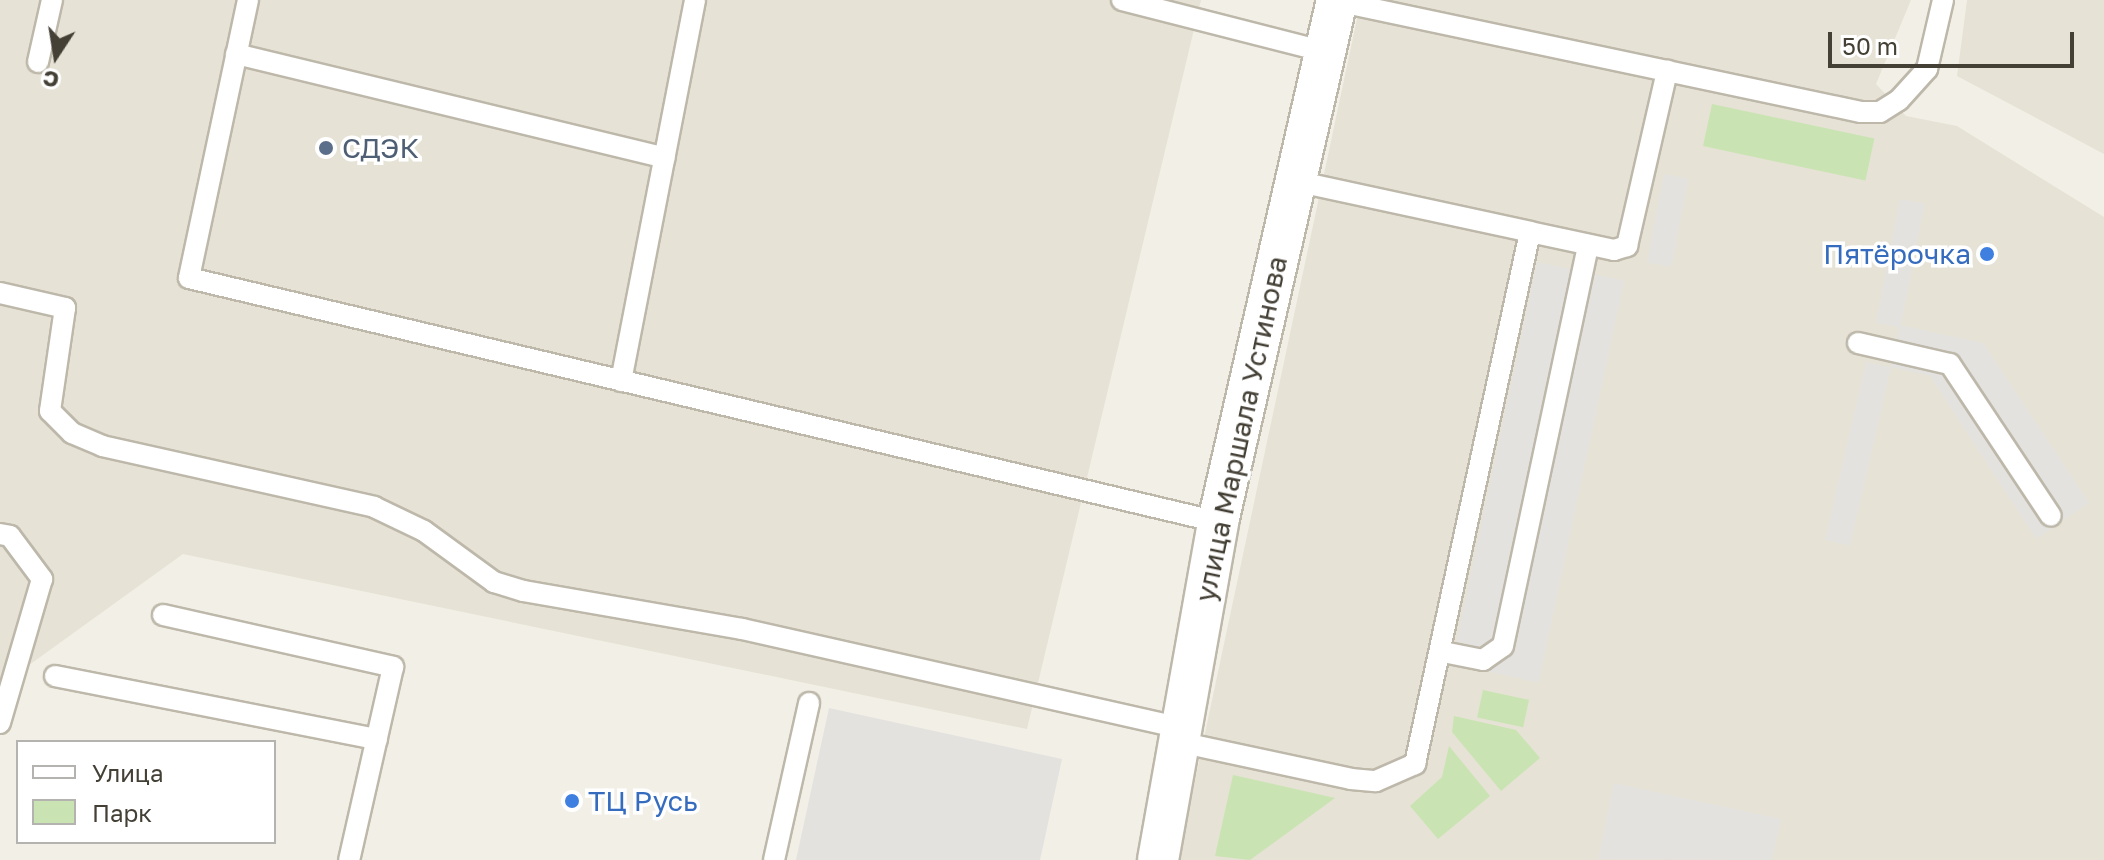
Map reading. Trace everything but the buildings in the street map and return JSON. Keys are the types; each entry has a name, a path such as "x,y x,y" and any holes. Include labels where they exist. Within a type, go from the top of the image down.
{"street":[{"name":"улица Маршала Устинова","path":"1158,860 1218,522 1336,1"}],"lane":[{"path":"38,62 52,0"},
{"path":"248,0 189,278 1218,522"},
{"path":"621,381 695,0"},
{"path":"1122,0 1326,52"},
{"path":"1336,1 1667,71 1880,112 1927,69 1943,0"},
{"path":"236,54 665,158"},
{"path":"1295,181 1614,250 1632,236 1667,71"},
{"path":"0,293 65,308 50,411 102,446 374,507 424,531 494,582 524,591 742,629 1351,779 1396,775 1423,747 1530,232"},
{"path":"1443,652 1483,660 1503,646 1588,245"},
{"path":"1858,343 1950,364 2051,516"},
{"path":"0,534 10,536 42,579 0,723"},
{"path":"163,615 393,667 349,860"},
{"path":"55,676 377,739"},
{"path":"774,860 809,703"}],"shaded area":[{"path":"0,0 1201,0 1027,729 183,554 0,686"},
{"path":"1361,0 1911,0 1876,84 1906,116 1957,126 2104,217 2104,860 1178,860"},
{"path":"1967,0 2104,0 2104,154 1957,76"},
{"path":"1664,174 1689,179 1671,267 1647,262"},
{"path":"1900,199 1925,204 1900,327 1876,323"},
{"path":"1537,262 1624,281 1539,683 1452,664"},
{"path":"1900,325 1983,343 2089,503 2036,539 1930,376 1891,367 1850,546 1825,540 1866,362 1890,367"},
{"path":"829,708 1062,759 1040,860 796,860"},
{"path":"1614,783 1781,819 1772,860 1598,859"}],"green space":[{"path":"1712,104 1874,139 1865,181 1703,146"},
{"path":"1483,690 1529,700 1523,727 1477,717"},
{"path":"1454,716 1516,730 1540,758 1501,791 1452,732"},
{"path":"1449,746 1490,796 1438,839 1410,806 1442,777"},
{"path":"1233,775 1335,798 1250,860 1215,856"}],"place":[{"name":"СДЭК","path":"326,148"},
{"name":"Пятёрочка","path":"1987,254"},
{"name":"ТЦ Русь","path":"572,801"}]}
